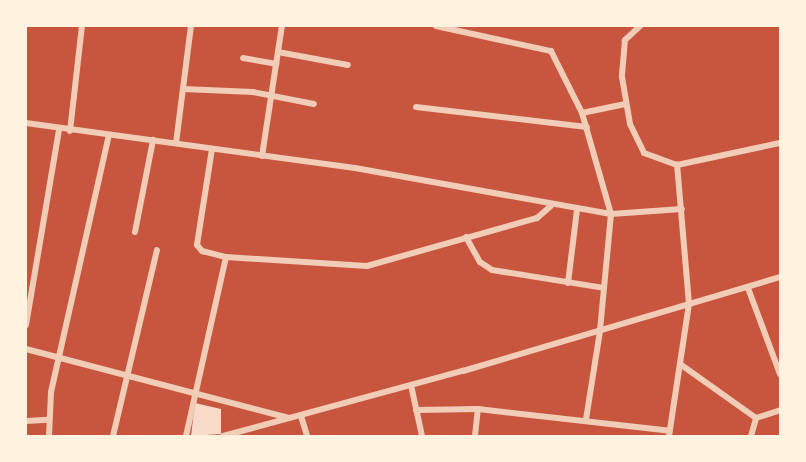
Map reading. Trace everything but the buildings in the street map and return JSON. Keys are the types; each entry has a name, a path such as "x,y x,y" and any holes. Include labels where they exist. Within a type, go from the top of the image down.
{"street":[{"path":"70,131 82,26"},
{"path":"176,143 191,26"},
{"path":"262,156 282,26"},
{"path":"436,26 462,29 551,51 582,112 611,214 600,331 586,418"},
{"path":"640,26 629,33 622,50 625,104 638,146 652,158 677,165 780,143"},
{"path":"278,52 348,65"},
{"path":"243,58 276,64"},
{"path":"183,89 234,90 314,104"},
{"path":"582,112 625,104"},
{"path":"416,107 587,127"},
{"path":"26,123 70,131 355,168 577,210 611,214 682,209"},
{"path":"26,325 59,129"},
{"path":"49,436 48,420 59,356 110,135"},
{"path":"135,232 153,140"},
{"path":"212,149 197,245 208,253 351,267 400,258 537,218 551,206"},
{"path":"416,410 478,409 586,418 669,434 689,304 677,165"},
{"path":"568,283 577,210"},
{"path":"466,237 480,262 492,270 604,288"},
{"path":"113,436 157,250"},
{"path":"186,436 193,391 226,256"},
{"path":"223,436 411,385 780,277"},
{"path":"748,288 780,374"},
{"path":"26,349 289,418"},
{"path":"680,364 756,418"},
{"path":"411,385 422,436"},
{"path":"475,436 478,409"},
{"path":"756,418 780,410"},
{"path":"301,416 306,436"},
{"path":"752,436 756,418"},
{"path":"26,422 48,420"}]}
